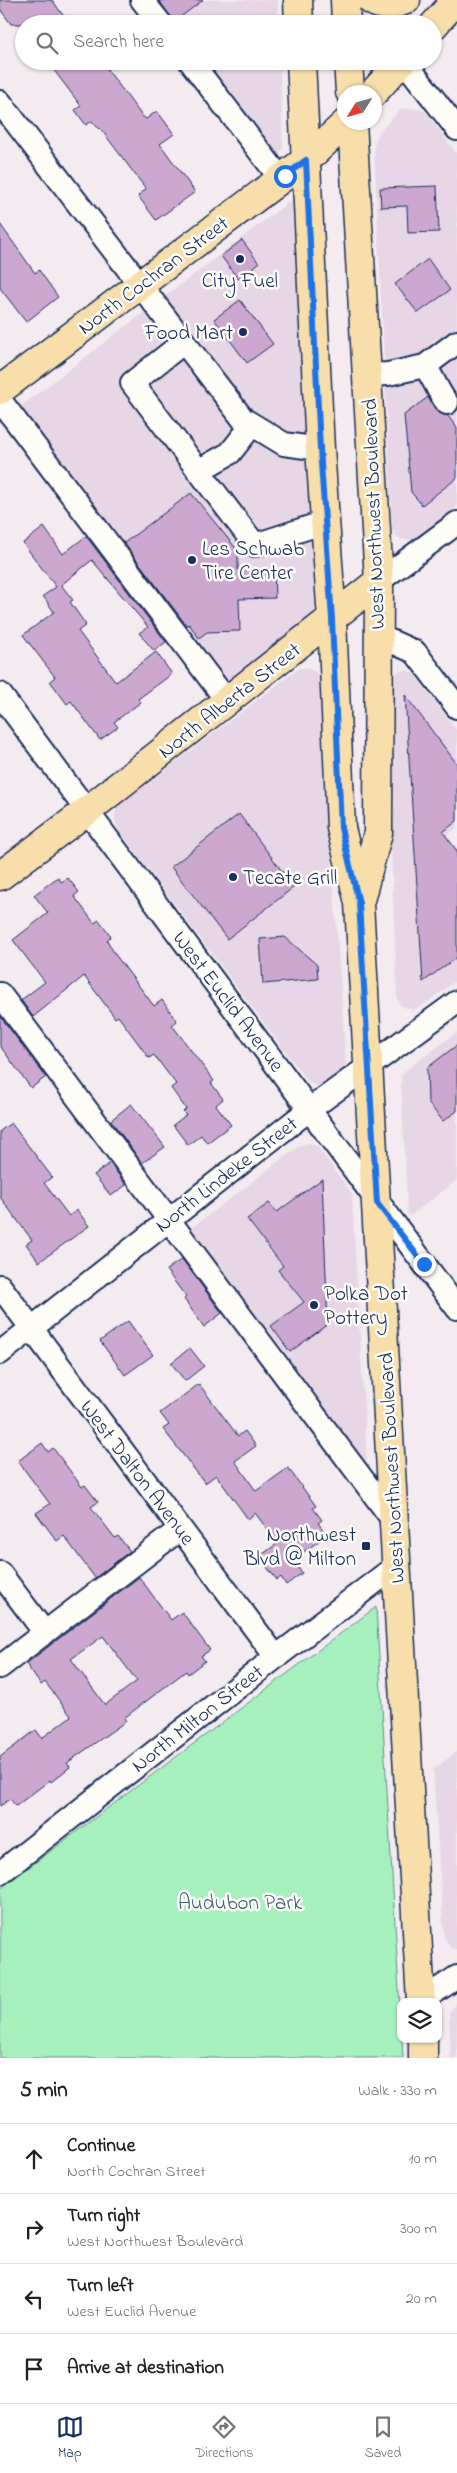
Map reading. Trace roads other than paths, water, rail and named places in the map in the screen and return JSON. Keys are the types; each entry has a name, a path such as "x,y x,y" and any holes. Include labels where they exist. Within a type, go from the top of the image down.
{"main road":[{"path":"298,0 299,15"},
{"path":"345,0 346,15"},
{"path":"371,0 377,4 391,6 406,0"},
{"path":"442,16 456,0"},
{"name":"West Northwest Boulevard","path":"301,70 320,449 332,619 341,828 359,903 421,1998"},
{"path":"349,70 350,85"},
{"path":"381,85 395,70"},
{"name":"North Cochran Street","path":"0,390 306,160 338,130"},
{"name":"West Northwest Boulevard","path":"352,130 379,581 378,833 359,903"},
{"name":"North Alberta Street","path":"0,876 88,810 379,581"}],"street":[{"path":"142,0 154,15"},
{"path":"197,70 281,179"},
{"path":"410,70 457,129"},
{"path":"0,102 243,419 284,444 320,449"},
{"path":"184,342 132,384 255,545 325,522"},
{"path":"367,375 388,374 426,366 457,342"},
{"path":"426,366 447,394"},
{"path":"0,400 227,701"},
{"path":"198,471 230,453 252,425"},
{"name":"North Alberta Street","path":"379,581 457,523"},
{"path":"379,636 414,652 457,707"},
{"name":"West Euclid Avenue","path":"0,694 457,1308"},
{"path":"0,994 393,1520"},
{"name":"North Lindeke Street","path":"0,1353 310,1109 457,1002"},
{"name":"West Dalton Avenue","path":"0,1286 276,1656"},
{"path":"0,1667 180,1528"},
{"name":"North Milton Street","path":"0,1872 276,1656 396,1566"},
{"path":"0,1573 45,1632"},
{"path":"426,1998 457,1977"}],"place":[{"name":"City Fuel","path":"240,259"},
{"name":"Food Mart","path":"243,332"},
{"name":"Les Schwab Tire Center","path":"192,560"},
{"name":"Tecate Grill","path":"233,877"},
{"name":"Polka Dot Pottery","path":"314,1305"},
{"name":"Northwest Blvd @ Milton","path":"366,1546"}],"park label":[{"name":"Audubon Park","path":"240,1902"}]}
